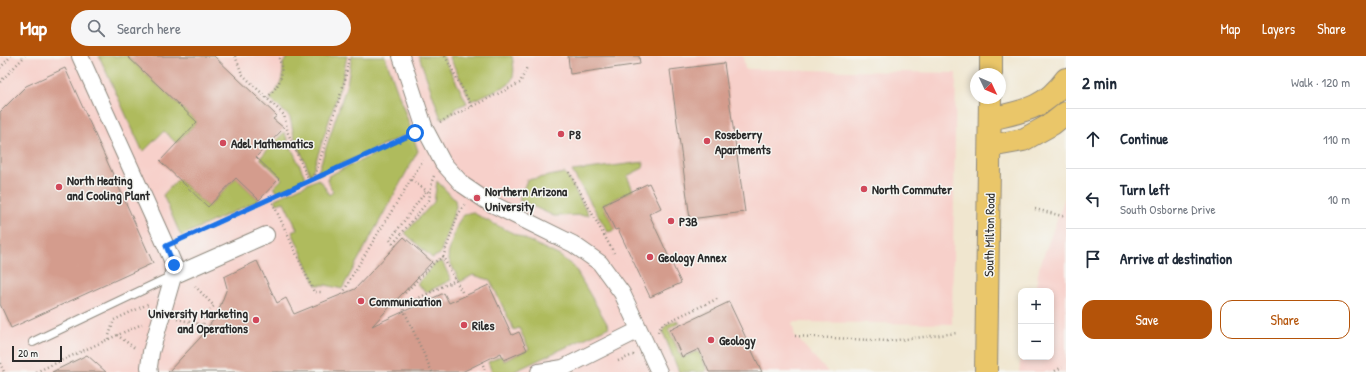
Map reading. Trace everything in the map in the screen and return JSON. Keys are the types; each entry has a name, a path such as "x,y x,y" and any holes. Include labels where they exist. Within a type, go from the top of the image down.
{"main road":[{"path":"991,56 991,68"},
{"path":"990,108 1026,111 1050,98 1066,79"},
{"name":"South Milton Road","path":"986,372 990,108"},
{"path":"990,146 1023,140 1052,124 1066,112"}],"street":[{"path":"80,56 174,265 173,276 151,352 149,367 150,372"},
{"path":"401,56 425,129 443,163 463,185 488,202 573,244 600,263 622,293 659,372"},
{"path":"173,276 266,235"},
{"path":"539,372 563,368 639,330"}],"lane":[{"path":"33,342 173,276"}],"path":[{"path":"0,68 11,56"},
{"path":"0,82 25,56"},
{"path":"235,56 242,74 284,115 288,133 309,181"},
{"path":"267,98 280,82 281,63 278,56"},
{"path":"314,179 345,80 349,56"},
{"path":"445,56 472,107"},
{"path":"439,123 520,83 527,67"},
{"path":"166,246 415,133"},
{"path":"343,294 350,279 425,158"},
{"path":"569,172 616,257"},
{"path":"426,190 390,240 394,245 430,200 432,181 435,174"},
{"path":"411,180 430,193"},
{"path":"271,199 314,292 321,292"},
{"path":"405,292 435,262 444,257 458,215 465,204"},
{"path":"1035,209 1066,218"},
{"path":"444,257 462,292"},
{"path":"179,312 176,319 203,325 207,312 214,306 189,280"},
{"path":"432,372 402,306 456,280"},
{"path":"660,336 658,332 662,325 719,298"},
{"path":"108,339 114,320 151,303 149,310"},
{"path":"36,372 146,322 144,330"},
{"path":"795,336 889,341 957,333"},
{"path":"117,335 138,351 140,344"},
{"path":"618,361 633,355 637,359"},
{"path":"0,363 4,372"},
{"path":"483,365 486,372"},
{"path":"1055,371 1062,367"}],"shaded area":[{"name":"Northern Arizona University","path":"0,56 743,56 745,69 956,73 952,324 792,322 795,336 828,372 0,372"},
{"path":"1066,195 1066,372 1019,372 1021,360 1054,360 1054,288 1036,288 1039,268"}],"green space":[{"path":"99,56 127,56 197,122 176,143 164,131 144,151 142,150"},
{"path":"289,56 347,56 342,81 311,176 294,136 290,117 270,99 279,87 283,73 283,63"},
{"path":"352,56 385,56 412,132 317,175 347,84"},
{"path":"419,56 443,56 467,103 454,109 455,112 441,119"},
{"path":"449,56 512,56 514,68 511,82 508,85 471,101"},
{"path":"284,132 306,179 278,192 273,188 282,179 260,158"},
{"path":"413,136 418,151 342,289 326,285 316,285 292,232 297,229 284,202 277,204 275,199 318,179 322,182 329,195 333,192 327,179 329,178 328,176"},
{"path":"644,162 643,168 627,176 633,190 603,205 615,230 608,232 572,171"},
{"path":"565,173 589,215 554,216 519,200 527,180"},
{"path":"236,178 259,200 181,236 163,195 178,179 208,207"},
{"path":"437,181 455,200 456,207 440,254 432,258 405,233 434,202"},
{"path":"472,212 560,256 574,267 609,327 513,372 492,372 488,362 501,356 504,361 529,349 519,328 514,330 490,280 473,275 460,282 449,260 448,255 458,223 464,215"},
{"path":"442,261 451,280 427,292 417,284 434,264"},
{"path":"677,320 679,323 668,329 682,358 698,351 707,370 704,372 679,372 663,332 666,326"}],"building":[{"name":"Adel Mathematics","path":"127,56 214,56 277,116 273,119 284,128 256,157 279,179 259,200 236,178 208,207 160,161 197,122"},
{"path":"568,56 639,56 640,64 570,74"},
{"name":"Roseberry Apartments","path":"724,63 745,212 690,219 670,70"},
{"name":"North Heating and Cooling Plant","path":"65,68 153,263 11,328 0,304 0,112 26,86"},
{"name":"Geology Annex","path":"649,183 661,208 649,214 681,283 650,297 618,229 615,230 603,205"},
{"path":"404,237 432,262 372,326 444,293 449,303 489,285 512,335 519,332 527,350 504,360 501,353 462,372 168,372 200,338 217,315 227,288 224,277 257,261 277,303 286,298 294,314 355,289"},
{"name":"Geology","path":"729,302 762,372 709,372 699,349 682,357 670,330"},
{"path":"87,355 106,372 52,372"}],"place":[{"name":"P8","path":"561,134"},
{"name":"Roseberry Apartments","path":"707,141"},
{"name":"Adel Mathematics","path":"223,143"},
{"name":"North Heating and Cooling Plant","path":"59,187"},
{"name":"North Commuter","path":"864,189"},
{"name":"Northern Arizona University","path":"477,198"},
{"name":"P3B","path":"671,221"},
{"name":"Geology Annex","path":"650,257"},
{"name":"Communication","path":"361,301"},
{"name":"University Marketing and Operations","path":"256,320"},
{"name":"Riles","path":"464,325"},
{"name":"Geology","path":"711,340"}],"route":[{"path":"174,265 166,246 415,133"}]}
